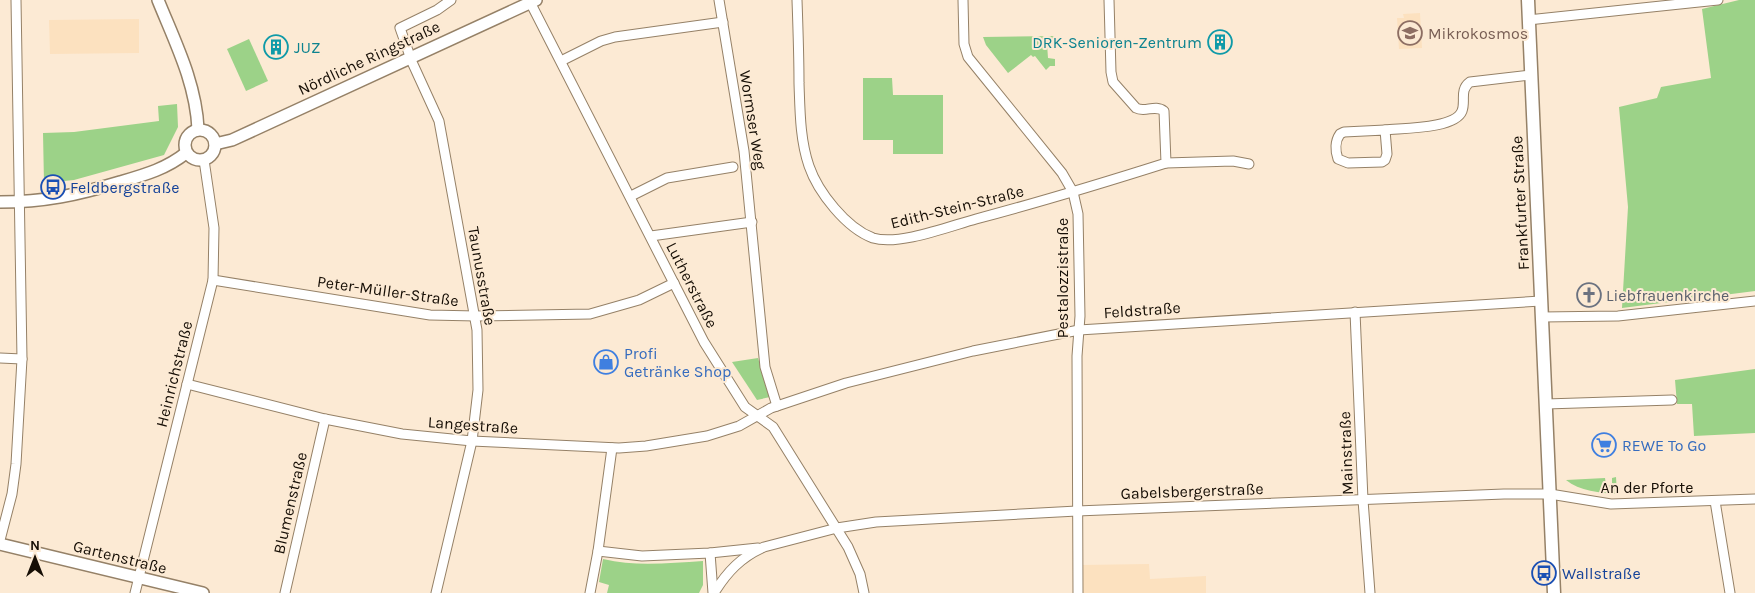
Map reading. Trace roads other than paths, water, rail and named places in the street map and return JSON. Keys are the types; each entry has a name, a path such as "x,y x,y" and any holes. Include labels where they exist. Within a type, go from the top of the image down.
{"main road":[{"name":"Frankfurter Straße","path":"1528,0 1554,593"}],"street":[{"path":"0,540 12,494 16,464 22,359 16,0"},
{"path":"158,0 190,78 197,111 198,129"},
{"name":"Taunusstraße","path":"436,593 472,441 478,373 476,316 439,121 410,56 400,28 437,10 451,0"},
{"name":"Wormser Weg","path":"719,0 744,151 765,367 777,406"},
{"name":"Edith-Stein-Straße","path":"797,0 800,117 809,166 828,200 847,221 874,238 912,237 1073,192 1166,163 1233,161 1249,164"},
{"name":"Pestalozzistraße","path":"963,0 964,44 968,57 1062,173 1073,192 1078,214 1078,593"},
{"path":"1109,0 1111,72 1113,82 1136,108 1140,110 1157,108 1164,111 1166,163"},
{"path":"1528,20 1718,0"},
{"name":"Nördliche Ringstraße","path":"215,144 232,140 532,1"},
{"name":"Lutherstraße","path":"532,1 561,62 631,196 696,327 745,408 773,427 837,528 854,558 864,593"},
{"path":"561,62 601,41 615,37 723,22"},
{"path":"1385,130 1387,154 1385,160 1348,163 1338,159 1336,142 1340,134 1344,132 1425,126 1454,120 1463,110 1464,90 1470,82 1531,75"},
{"path":"198,129 210,133 215,144 214,152 204,160 196,160 186,153 184,144 188,134 198,129"},
{"path":"0,202 62,198 134,178 173,164 186,153"},
{"name":"Heinrichstraße","path":"135,593 213,280 214,228 204,160"},
{"path":"631,196 667,178 733,167"},
{"path":"650,236 752,222"},
{"name":"Peter-Müller-Straße","path":"213,280 430,315 476,316 590,314 639,300 674,283"},
{"name":"Feldstraße","path":"758,417 777,406 846,382 973,351 1079,330 1541,301"},
{"path":"1542,317 1618,316 1755,301"},
{"name":"Mainstraße","path":"1355,312 1363,500 1370,593"},
{"path":"0,358 22,359"},
{"name":"Langestraße","path":"187,384 325,419 402,434 472,441 612,448 646,446 707,436 758,417"},
{"path":"1546,404 1672,400"},
{"name":"Blumenstraße","path":"285,593 325,419"},
{"path":"590,593 598,551 612,448"},
{"name":"Gabelsbergerstraße","path":"764,547 837,528 876,522 1077,511 1504,494 1550,494"},
{"name":"An der Pforte","path":"1550,494 1611,504 1755,499"},
{"name":"An der Pforte","path":"1716,501 1730,593"},
{"name":"Gartenstraße","path":"0,544 203,593"},
{"path":"598,551 642,556 764,547"},
{"path":"714,593 737,562 764,547"},
{"path":"710,552 714,593"}],"place":[{"name":"Mikrokosmos","path":"1410,33"},
{"name":"DRK-Senioren-Zentrum","path":"1220,42"},
{"name":"JUZ","path":"276,47"},
{"name":"Feldbergstraße","path":"53,187"},
{"name":"Liebfrauenkirche","path":"1589,295"},
{"name":"Profi Getränke Shop","path":"606,362"},
{"name":"REWE To Go","path":"1604,445"},
{"name":"Wallstraße","path":"1544,573"}]}
